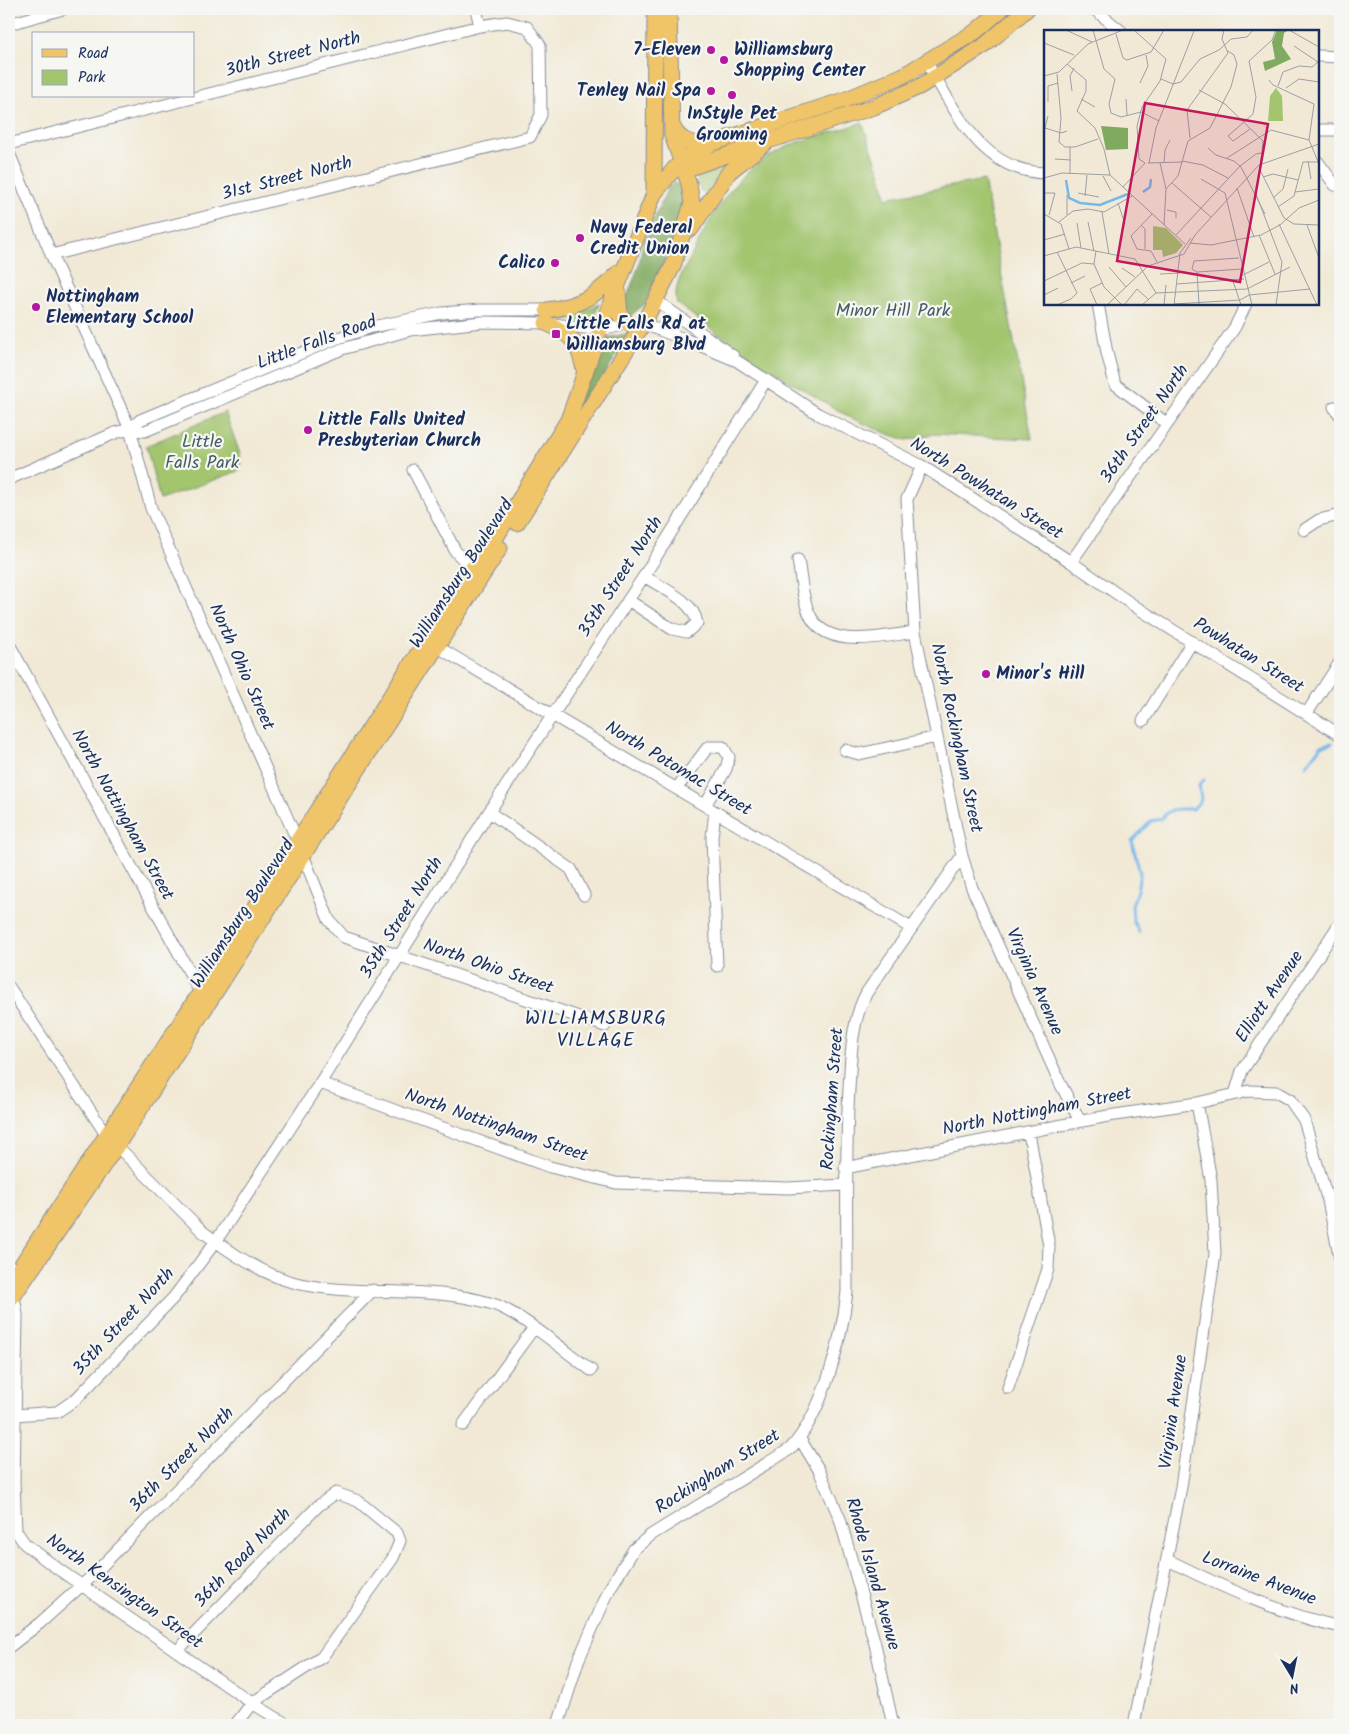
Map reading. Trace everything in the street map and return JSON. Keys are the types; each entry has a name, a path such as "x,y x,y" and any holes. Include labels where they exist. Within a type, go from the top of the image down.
{"main road":[{"path":"654,194 655,9"},
{"path":"670,9 670,122 680,167"},
{"name":"Williamsburg Boulevard","path":"477,573 486,552 568,420 600,330 654,194 690,155 712,144 872,90 927,62 975,32 1002,9"},
{"path":"680,167 874,106 936,77 984,46 1027,9"},
{"path":"655,112 664,153 680,167"},
{"path":"670,122 674,132 688,142 712,144"},
{"path":"679,250 706,204 729,172 764,142"},
{"name":"Williamsburg Boulevard","path":"11,1290 112,1141 204,998 303,856 432,644 635,324 657,301 679,250 692,203 680,167"},
{"path":"585,374 582,356 571,336 546,316 582,302 596,294 626,267"},
{"path":"617,287 620,314 635,324"},
{"name":"Williamsburg Boulevard","path":"204,998 297,840 432,644"}],"street":[{"path":"9,24 63,9"},
{"path":"476,9 480,26"},
{"path":"1094,9 1120,30"},
{"name":"30th Street North","path":"195,97 480,26 507,22 527,27 540,45 542,79 541,115 530,137"},
{"path":"1319,56 1340,57"},
{"path":"927,62 960,120 981,146 1010,165 1044,173"},
{"name":"30th Street North","path":"9,144 193,98"},
{"path":"1319,130 1340,130"},
{"name":"31st Street North","path":"51,255 530,137"},
{"name":"North Ohio Street","path":"9,153 51,255 130,429 151,508 297,840 329,920 344,937 399,954 604,1026"},
{"path":"1319,163 1335,185 1340,186"},
{"name":"North Powhatan Street","path":"657,301 731,354 737,361"},
{"path":"1098,305 1115,384 1166,423"},
{"name":"36th Street North","path":"1071,562 1166,423 1235,327 1246,305"},
{"name":"Little Falls Road","path":"9,479 115,433 130,429 145,431 342,348 376,338 453,324 546,316 600,330 635,324"},
{"name":"North Powhatan Street","path":"635,324 687,340 737,361 841,426 922,466 1071,562 1136,608"},
{"name":"35th Street North","path":"15,1415 57,1412 76,1399 174,1297 216,1241 320,1083 489,812 644,576 766,380"},
{"name":"North Rockingham Street","path":"867,992 962,856 915,632 907,499 922,466"},
{"path":"413,470 456,552 477,573"},
{"path":"1304,530 1319,520 1340,515"},
{"path":"798,560 808,613 817,628 836,637 868,638 915,632"},
{"path":"628,600 672,629 687,632 697,623 696,613 688,605 644,576"},
{"name":"Powhatan Street","path":"1136,608 1340,735"},
{"path":"1143,721 1192,642"},
{"name":"North Nottingham Street","path":"9,644 204,998"},
{"name":"North Potomac Street","path":"432,644 678,788 911,928"},
{"path":"1307,713 1340,662"},
{"path":"845,750 859,754 937,737"},
{"path":"678,788 708,747 723,747 729,757 710,808 717,966"},
{"path":"489,812 571,869 584,895"},
{"name":"Virginia Avenue","path":"962,856 972,888 1061,1085 1080,1121"},
{"name":"Elliott Avenue","path":"1235,1094 1242,1071 1340,923"},
{"path":"9,987 112,1141 203,1232 216,1241 260,1269 295,1283 332,1288 457,1296 494,1305 533,1329 591,1370"},
{"name":"Rockingham Street","path":"558,1725 578,1661 610,1588 634,1549 651,1535 790,1449 800,1439 815,1410 838,1344 847,1292 845,1168 854,1034 858,1012 867,992"},
{"name":"North Nottingham Street","path":"320,1083 550,1167 616,1183 788,1188 845,1185"},
{"name":"North Nottingham Street","path":"845,1168 914,1153 1029,1133 1080,1121 1197,1102 1249,1091 1276,1092 1290,1100 1299,1112 1312,1145 1328,1201 1340,1259"},
{"name":"Virginia Avenue","path":"1134,1725 1168,1560 1215,1254 1211,1180 1197,1102"},
{"path":"1008,1388 1048,1269 1049,1246 1029,1133"},
{"name":"North Kensington Street","path":"9,1265 17,1336 11,1482 16,1531 25,1544 82,1586 178,1650 252,1704 288,1725"},
{"name":"36th Street North","path":"9,1647 82,1586 373,1290"},
{"path":"463,1425 533,1329"},
{"name":"Rhode Island Avenue","path":"800,1439 819,1470 840,1519 875,1644 893,1725"},
{"name":"36th Road North","path":"178,1650 318,1506 336,1493 358,1500 397,1533 400,1541 393,1558 322,1657 252,1704"},
{"name":"Lorraine Avenue","path":"1168,1560 1200,1576 1274,1606 1307,1618 1340,1626"},
{"path":"235,1725 252,1704"}],"green space":[{"name":"Minor Hill Park","path":"862,122 882,178 886,198 984,180 1032,439 934,434 907,440 888,434 851,418 799,387 743,352 677,304 676,290 684,270 714,213 738,182 767,157 786,147"},
{"path":"731,161 705,193 700,190 696,175 700,173 700,170"},
{"path":"674,183 682,186 685,194 684,215 645,304 629,317 624,304 638,268 643,244 668,187"},
{"path":"599,304 592,322 558,319 560,316 581,312"},
{"path":"631,333 556,450 605,338"},
{"name":"Little Falls Park","path":"225,412 240,454 241,470 160,500 146,446"}],"waterway":[{"path":"1306,766 1321,746 1332,743"},
{"path":"1139,932 1133,921 1132,905 1140,873 1132,841 1151,821 1161,819 1167,812 1193,809 1201,800 1199,785 1204,780"}],"place":[{"name":"7-Eleven","path":"711,50"},
{"name":"Williamsburg Shopping Center","path":"724,60"},
{"name":"Tenley Nail Spa","path":"711,91"},
{"name":"InStyle Pet Grooming","path":"732,95"},
{"name":"Navy Federal Credit Union","path":"580,238"},
{"name":"Calico","path":"555,263"},
{"name":"Nottingham Elementary School","path":"36,307"},
{"name":"Little Falls Rd at Williamsburg Blvd","path":"556,334"},
{"name":"Little Falls United Presbyterian Church","path":"308,430"},
{"name":"Minor's Hill","path":"986,674"}],"district":[{"name":"WILLIAMSBURG VILLAGE","path":"596,1030"}]}
